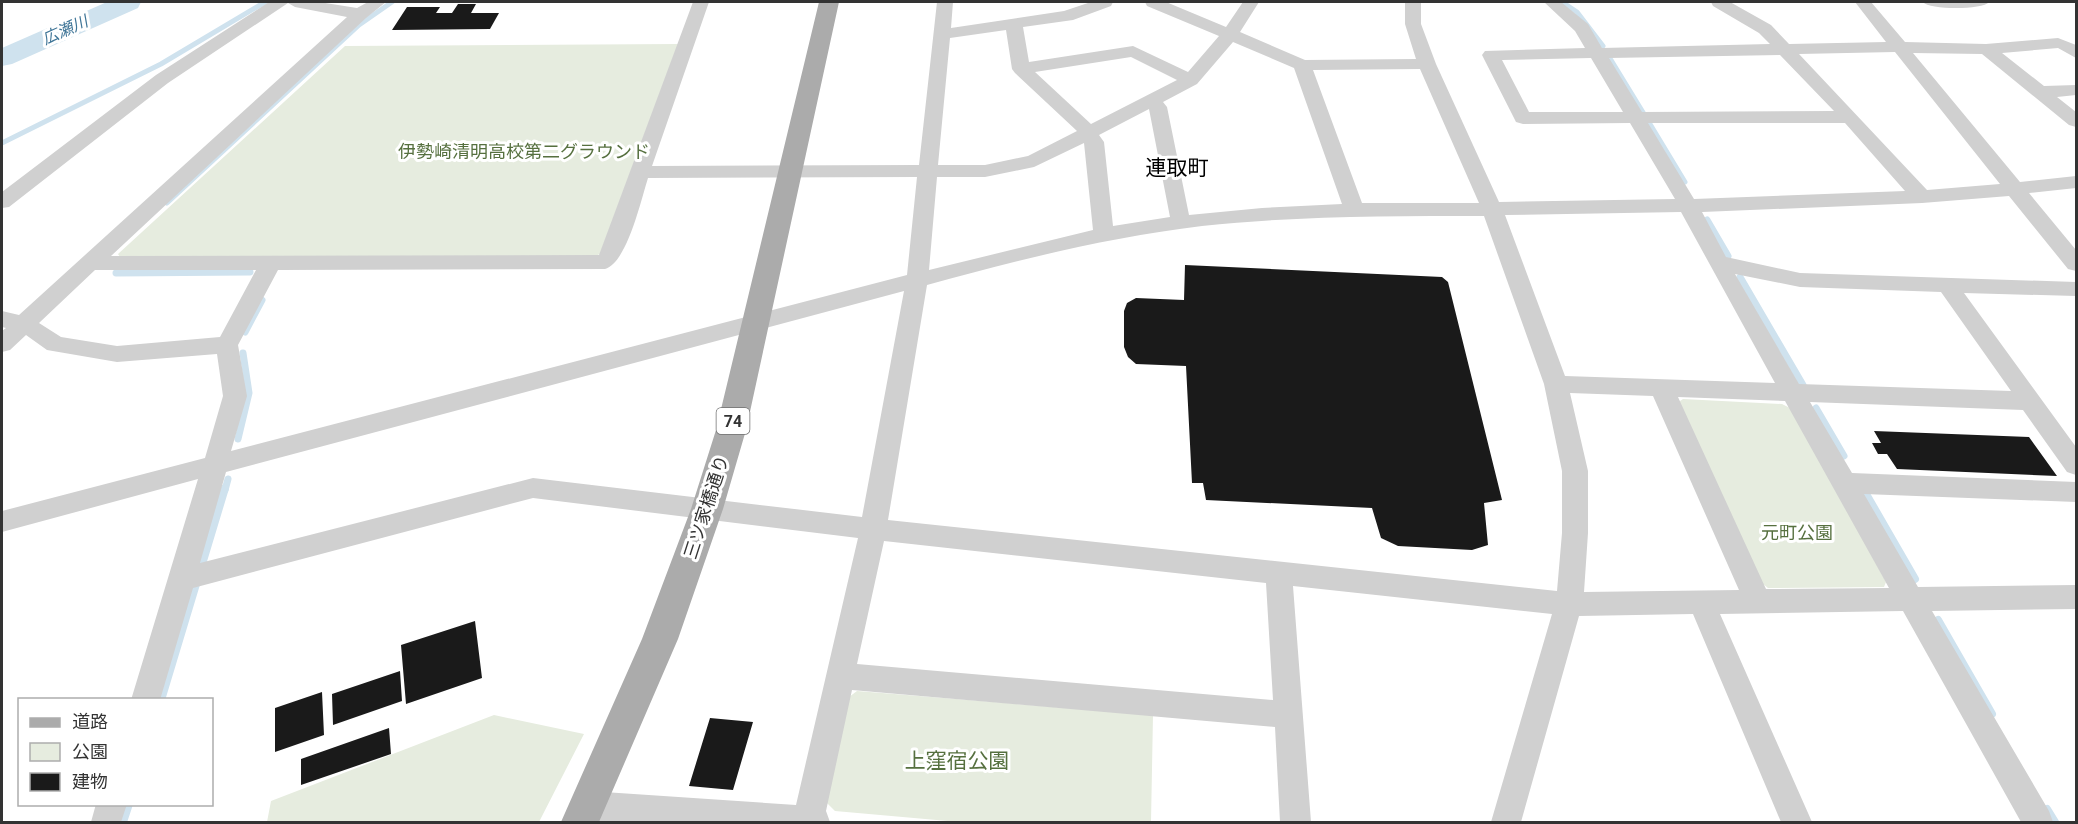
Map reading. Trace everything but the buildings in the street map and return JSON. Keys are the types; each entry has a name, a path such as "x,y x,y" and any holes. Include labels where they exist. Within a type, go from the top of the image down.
{"main road":[{"name":"三ツ家橋通り","path":"584,814 660,639 707,509 731,429 829,2"}],"street":[{"path":"2,202 162,79 280,2"},
{"path":"295,2 360,14"},
{"path":"2,344 12,322 92,263 360,14 378,2"},
{"path":"92,263 605,262 611,255 701,2"},
{"path":"808,822 873,529 917,279 945,2"},
{"path":"942,34 1075,14 1105,2"},
{"path":"1153,2 1302,65 1427,64"},
{"path":"639,172 929,172 985,171 1019,166 1090,134 1191,80 1230,34 1251,2"},
{"path":"1413,2 1413,24 1427,64 1492,208 1556,384 1575,471 1575,533 1569,604 1506,822"},
{"path":"1552,2 1582,28 1688,204 1718,263 1792,394 2038,822"},
{"path":"1719,2 1765,29 1850,117 1922,197"},
{"path":"1863,2 2076,264"},
{"path":"1930,2 1981,2"},
{"path":"1014,24 1021,69 1090,134 1094,142 1104,234"},
{"path":"1850,117 1523,118 1491,55 1900,47 1986,49 2058,43 2066,45 2076,53"},
{"path":"1986,49 2076,121"},
{"path":"1021,69 1133,51 1191,80"},
{"path":"1302,65 1354,210"},
{"path":"2041,92 2076,90"},
{"path":"1151,102 1158,107 1177,209 1182,222"},
{"path":"2,521 917,279 1104,234 1231,216 1354,210 1922,197 2076,182"},
{"path":"1718,263 1800,280 2076,289"},
{"path":"145,698 235,396 227,345 270,264"},
{"path":"1948,286 2076,465"},
{"path":"12,322 33,329 55,344 117,354 227,345"},
{"path":"1556,384 2031,401"},
{"path":"1662,388 1758,602"},
{"path":"1844,483 2076,492"},
{"path":"182,579 533,488 873,529 1569,604 1702,604 2076,597"},
{"path":"1279,573 1296,822"},
{"path":"1702,604 1797,822"},
{"path":"840,676 1288,715"},
{"path":"106,822 111,806"},
{"path":"584,814 815,822"}],"green space":[{"name":"伊勢崎清明高校第二グラウンド","path":"678,44 600,254 593,257 120,257 118,254 345,46"},
{"name":"元町公園","path":"1683,399 1782,404 1792,409 1886,582 1884,587 1768,588 1762,583 1677,403"},
{"name":"上窪宿公園","path":"857,691 1153,715 1151,822 959,822 835,811 826,802 845,700"},
{"path":"494,715 584,734 539,822 267,822 271,801"}],"waterway":[{"name":"広瀬川","path":"2,58 128,2"},
{"path":"2,143 161,64 265,2"},
{"path":"167,203 359,25 392,2"},
{"path":"1562,2 1577,12 1603,46"},
{"path":"1611,60 1644,114"},
{"path":"1650,124 1685,182"},
{"path":"1707,220 1728,256"},
{"path":"116,273 250,272"},
{"path":"1740,277 1803,385"},
{"path":"245,332 262,300"},
{"path":"238,439 249,393 243,353"},
{"path":"1816,408 1844,456"},
{"path":"225,490 228,479"},
{"path":"162,698 225,488"},
{"path":"1866,494 1915,579"},
{"path":"1938,620 1992,714"},
{"path":"123,822 128,806"},
{"path":"2047,809 2055,822"}],"district":[{"name":"連取町","path":"1177,168"}]}
